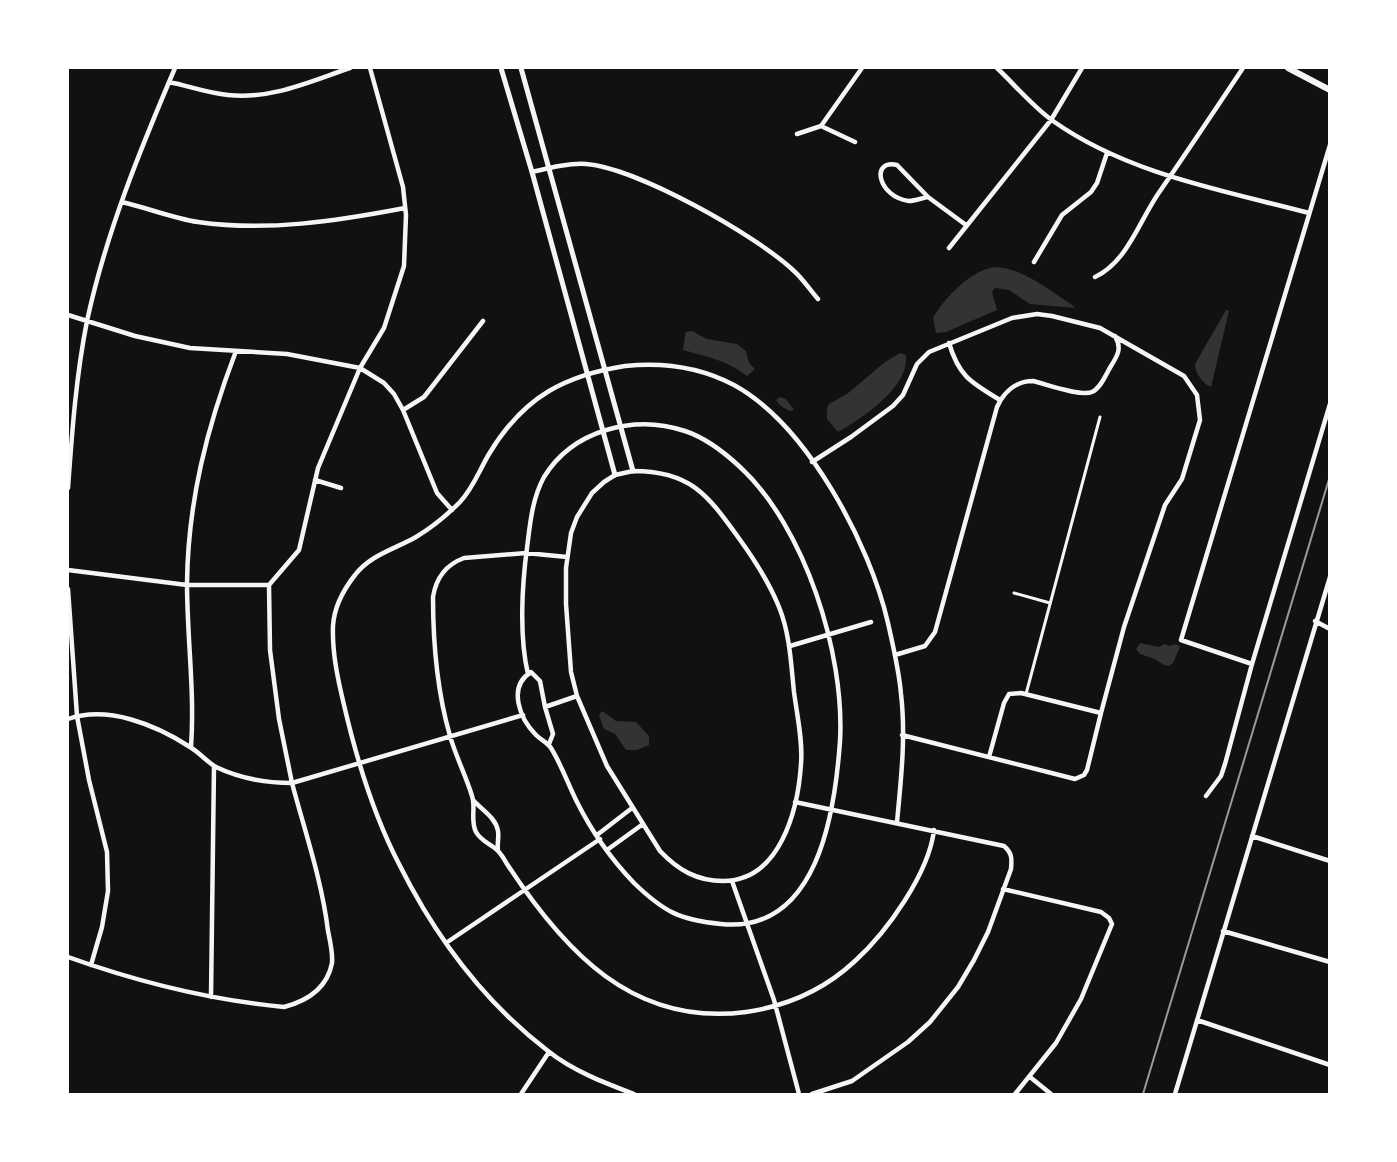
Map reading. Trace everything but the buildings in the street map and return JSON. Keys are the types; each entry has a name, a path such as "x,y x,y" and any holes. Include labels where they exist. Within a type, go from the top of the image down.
{"main road":[{"path":"1288,68 1329,90"}],"street":[{"path":"68,488 76,389 87,321 102,264 135,163 175,68"},
{"path":"169,82 230,95 258,95 286,90 350,68"},
{"path":"68,957 138,980 211,997 284,1007 299,1003 315,994 325,981 332,963 325,905 292,783 279,719 270,650 269,585 299,550 318,468 360,368 384,328 404,266 406,243 403,187 370,68"},
{"path":"501,68 532,172 615,475"},
{"path":"521,68 633,471"},
{"path":"797,134 821,126 862,68"},
{"path":"997,68 1051,120 1107,153 1172,176 1309,213"},
{"path":"949,248 1051,120 1081,68"},
{"path":"1095,277 1105,272 1120,257 1158,195 1243,68"},
{"path":"821,126 855,142"},
{"path":"1252,664 1181,640 1329,145"},
{"path":"1034,262 1062,215 1091,192 1097,183 1107,153"},
{"path":"532,172 576,164 592,165 620,172 652,185 717,219 761,247 795,272 818,299"},
{"path":"928,197 909,201 901,198 883,186 880,174 887,166 897,165 928,197 966,225"},
{"path":"122,202 167,216 228,225 326,221 405,208"},
{"path":"68,315 135,336 190,348 287,354 360,368 384,383 394,394 403,410 437,493 452,510"},
{"path":"812,462 893,406 903,395 917,364 929,352 997,323 1023,316 1052,316 1100,327 1184,376 1197,395 1200,420 1182,479 1165,505 1124,627 1087,770 1080,778 1075,779 902,735"},
{"path":"403,410 424,397 483,321"},
{"path":"895,656 925,646 935,632 1000,400 1010,389 1026,381 1091,392 1099,386 1119,354 1119,345 1113,334"},
{"path":"949,344 963,375 1000,400"},
{"path":"191,747 194,714 191,695 187,585 192,507 216,403 236,351"},
{"path":"634,1095 587,1075 549,1052 468,974 414,894 393,854 357,764 334,655 333,622 341,597 355,574 379,555 417,536 452,510 468,494 488,456 514,420 532,403 552,390 587,374 605,369 666,364 715,376 758,401 784,425 830,487 860,542 887,618 902,697 903,770 897,822"},
{"path":"1206,796 1221,776 1225,764 1252,664 1329,404"},
{"path":"1026,694 1100,417"},
{"path":"528,674 522,597 532,508 543,478 563,454 576,444 603,430 640,425 657,426 684,431 714,446 742,468 772,504 802,555 837,676 840,735 837,774 828,830 816,862 795,897 774,915 748,924 694,922 671,913 632,880 598,837 579,805 549,744 536,736 523,716 517,691 523,678 531,672 540,681 553,734 549,744"},
{"path":"633,471 655,471 671,475 704,494 717,507 754,558 780,608 789,646 801,762 795,802 781,843 771,859 759,870 732,881 705,879 687,873 669,860 632,808 607,766 577,696 571,672 566,604 567,556 571,533 577,517 592,493 615,475 633,471"},
{"path":"315,480 341,488"},
{"path":"498,851 499,833 491,818 474,801 450,737 437,672 433,629 435,585 443,572 464,558 526,553 567,556"},
{"path":"68,570 187,585 269,585"},
{"path":"1175,1095 1329,577"},
{"path":"68,589 77,716 89,780 107,852 108,891 102,927 91,965"},
{"path":"1014,593 1050,603"},
{"path":"1315,621 1329,629"},
{"path":"789,646 871,622"},
{"path":"990,757 1005,698 1014,693 1101,713"},
{"path":"545,707 577,696"},
{"path":"68,719 93,715 130,719 153,727 191,747 214,766 244,778 266,783 292,783 523,716"},
{"path":"211,997 214,766"},
{"path":"474,801 472,816 477,833 482,840 498,851 524,890 568,943 622,988 651,1002 682,1012 709,1014 744,1012 776,1006 799,999 841,974 877,939 896,914 918,876 933,840 934,830"},
{"path":"795,802 1004,846 1010,851 1012,858 1011,869 988,932 958,987 930,1022 908,1042 852,1081 812,1095"},
{"path":"447,943 598,837 632,808"},
{"path":"607,849 643,824"},
{"path":"1252,836 1329,861"},
{"path":"732,881 776,1006 799,1095"},
{"path":"1003,889 1101,912 1109,918 1112,924 1074,1012 1056,1043 1015,1095"},
{"path":"1223,931 1329,962"},
{"path":"1197,1020 1329,1065"},
{"path":"521,1095 549,1052"},
{"path":"1030,1077 1051,1095"}],"shaded area":[{"path":"996,267 1026,276 1075,308 1030,304 1009,290 995,288 992,292 997,310 946,332 936,333 933,318 951,294 978,273"},
{"path":"1226,310 1229,311 1211,387 1200,378 1195,364"},
{"path":"692,331 707,339 737,344 746,351 749,363 755,369 747,376 724,363 683,350 686,332"},
{"path":"900,353 906,355 905,367 892,390 871,410 838,432 827,419 829,404 847,394 885,362"},
{"path":"780,397 786,399 794,410 791,411 781,406 776,400"},
{"path":"1140,643 1159,647 1165,644 1169,646 1176,644 1180,647 1173,663 1169,666 1140,654 1136,649"},
{"path":"602,711 616,721 636,722 649,736 649,745 637,750 626,750 615,734 604,729 599,715"}],"railway":[{"path":"1143,1094 1330,476"}]}
